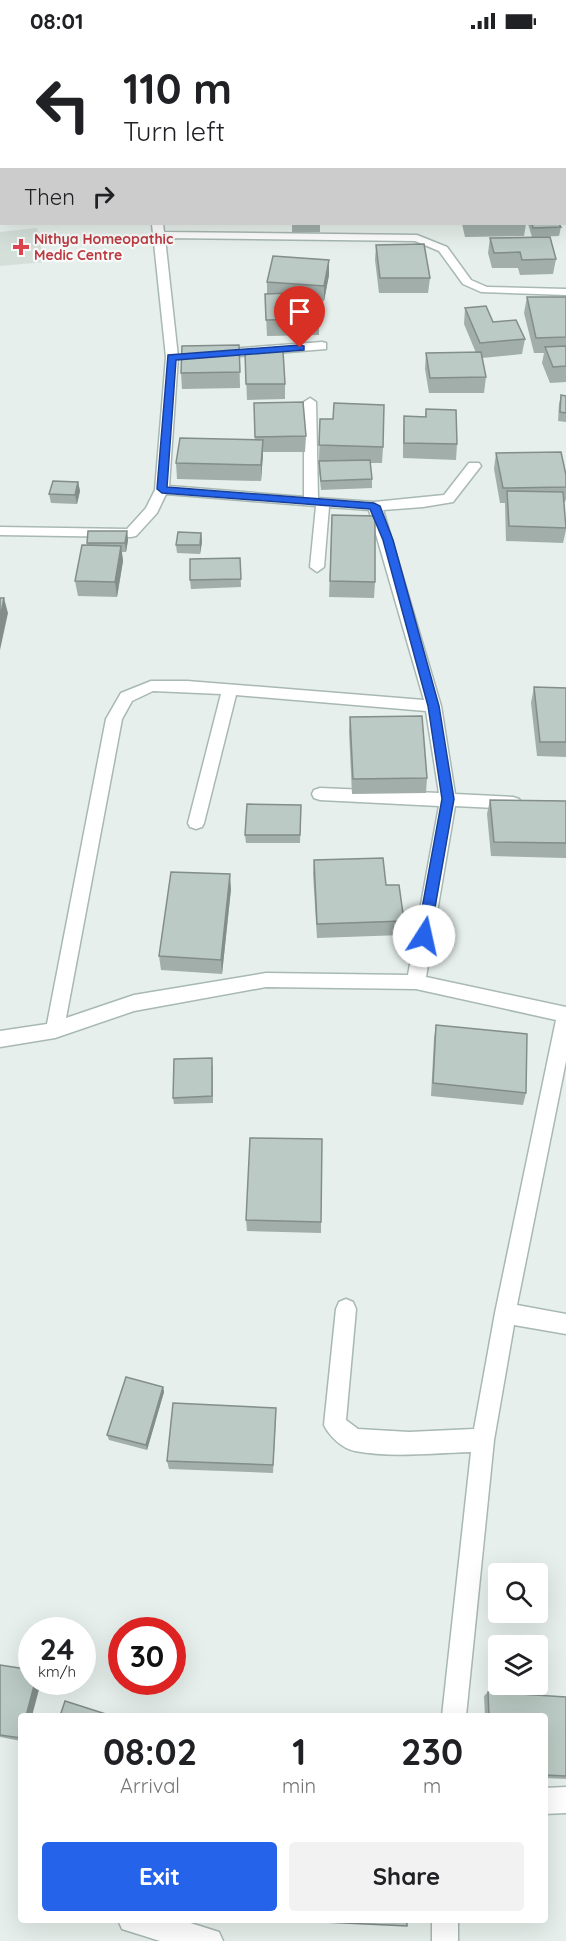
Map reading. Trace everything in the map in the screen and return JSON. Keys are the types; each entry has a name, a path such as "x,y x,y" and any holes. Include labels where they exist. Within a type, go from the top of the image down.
{"street":[{"path":"0,531 131,533 152,510 162,489 177,357 159,229 417,238 443,249 467,282 485,290 566,292"},
{"path":"206,355 322,346"},
{"path":"310,402 317,501 317,567"},
{"path":"162,489 374,506 423,504 448,500 474,466"},
{"path":"374,506 388,540 433,706 448,799 416,982"},
{"path":"55,1030 114,719 126,697 151,686 433,706"},
{"path":"196,823 230,690"},
{"path":"320,794 531,804"},
{"path":"0,1039 55,1030 134,1002 266,980 416,982 566,1016 505,1312 483,1440 454,1713"},
{"path":"346,1309 335,1425 354,1440 409,1443 483,1440"},
{"path":"505,1312 566,1324"},
{"path":"548,1801 566,1800"},
{"path":"142,1923 210,1941"},
{"path":"444,1941 445,1923"}],"shaded area":[{"name":"Nithya Homeopathic Medic Centre","path":"37,228 44,262 0,266 0,232"}],"building":[{"path":"532,225 560,225 561,227 533,228"},
{"path":"550,237 556,259 522,260 520,252 494,253 490,238"},
{"path":"424,244 430,278 380,278 376,245"},
{"path":"273,256 329,260 324,286 267,282"},
{"path":"294,293 295,299 317,299 319,319 266,320 265,294"},
{"path":"527,297 566,297 566,337 536,338"},
{"path":"486,306 493,322 516,320 525,339 480,343 465,308"},
{"path":"239,345 240,372 181,373 182,346"},
{"path":"566,346 566,366 553,367 545,347"},
{"path":"283,351 285,384 246,384 245,352"},
{"path":"481,352 486,377 430,378 426,353"},
{"path":"561,395 566,396 566,413 560,412"},
{"path":"303,402 306,436 255,437 254,403"},
{"path":"334,403 384,405 383,447 319,445 320,419 333,419"},
{"path":"426,409 456,410 457,444 404,443 404,416 426,417"},
{"path":"180,438 263,440 261,465 176,463"},
{"path":"561,452 566,487 503,488 496,453"},
{"path":"370,460 372,479 321,481 319,461"},
{"path":"53,481 78,482 75,495 49,494"},
{"path":"507,491 563,492 566,528 509,526"},
{"path":"332,515 375,516 375,582 330,581"},
{"path":"88,531 127,531 125,543 87,543"},
{"path":"178,532 201,533 200,545 176,545"},
{"path":"82,545 121,546 115,582 75,581"},
{"path":"240,558 241,579 190,580 190,559"},
{"path":"0,598 4,598 0,618"},
{"path":"534,687 566,688 566,742 540,742"},
{"path":"422,716 427,778 353,779 350,717"},
{"path":"490,800 566,801 566,843 494,842"},
{"path":"247,804 301,805 300,835 245,835"},
{"path":"383,858 386,885 399,885 404,921 317,924 314,860"},
{"path":"171,872 230,874 221,960 159,956"},
{"path":"436,1025 527,1034 526,1093 433,1083"},
{"path":"212,1058 212,1096 173,1098 174,1059"},
{"path":"250,1138 322,1139 321,1222 246,1220"},
{"path":"126,1377 163,1387 146,1445 107,1435"},
{"path":"173,1403 276,1408 273,1465 167,1461"},
{"path":"0,1665 18,1668 18,1695 32,1695 27,1713 18,1713 18,1738 0,1735"},
{"path":"488,1695 566,1697 566,1776 548,1775 548,1713 489,1713"},
{"path":"65,1701 103,1713 61,1713"},
{"path":"345,1923 407,1923 407,1926"}],"place":[{"name":"Nithya Homeopathic Medic Centre","path":"21,247"}],"route":[{"path":"300,348 172,357 162,489 311,500 323,503 351,503 374,506 381,517 433,706 448,799 424,936"}]}
